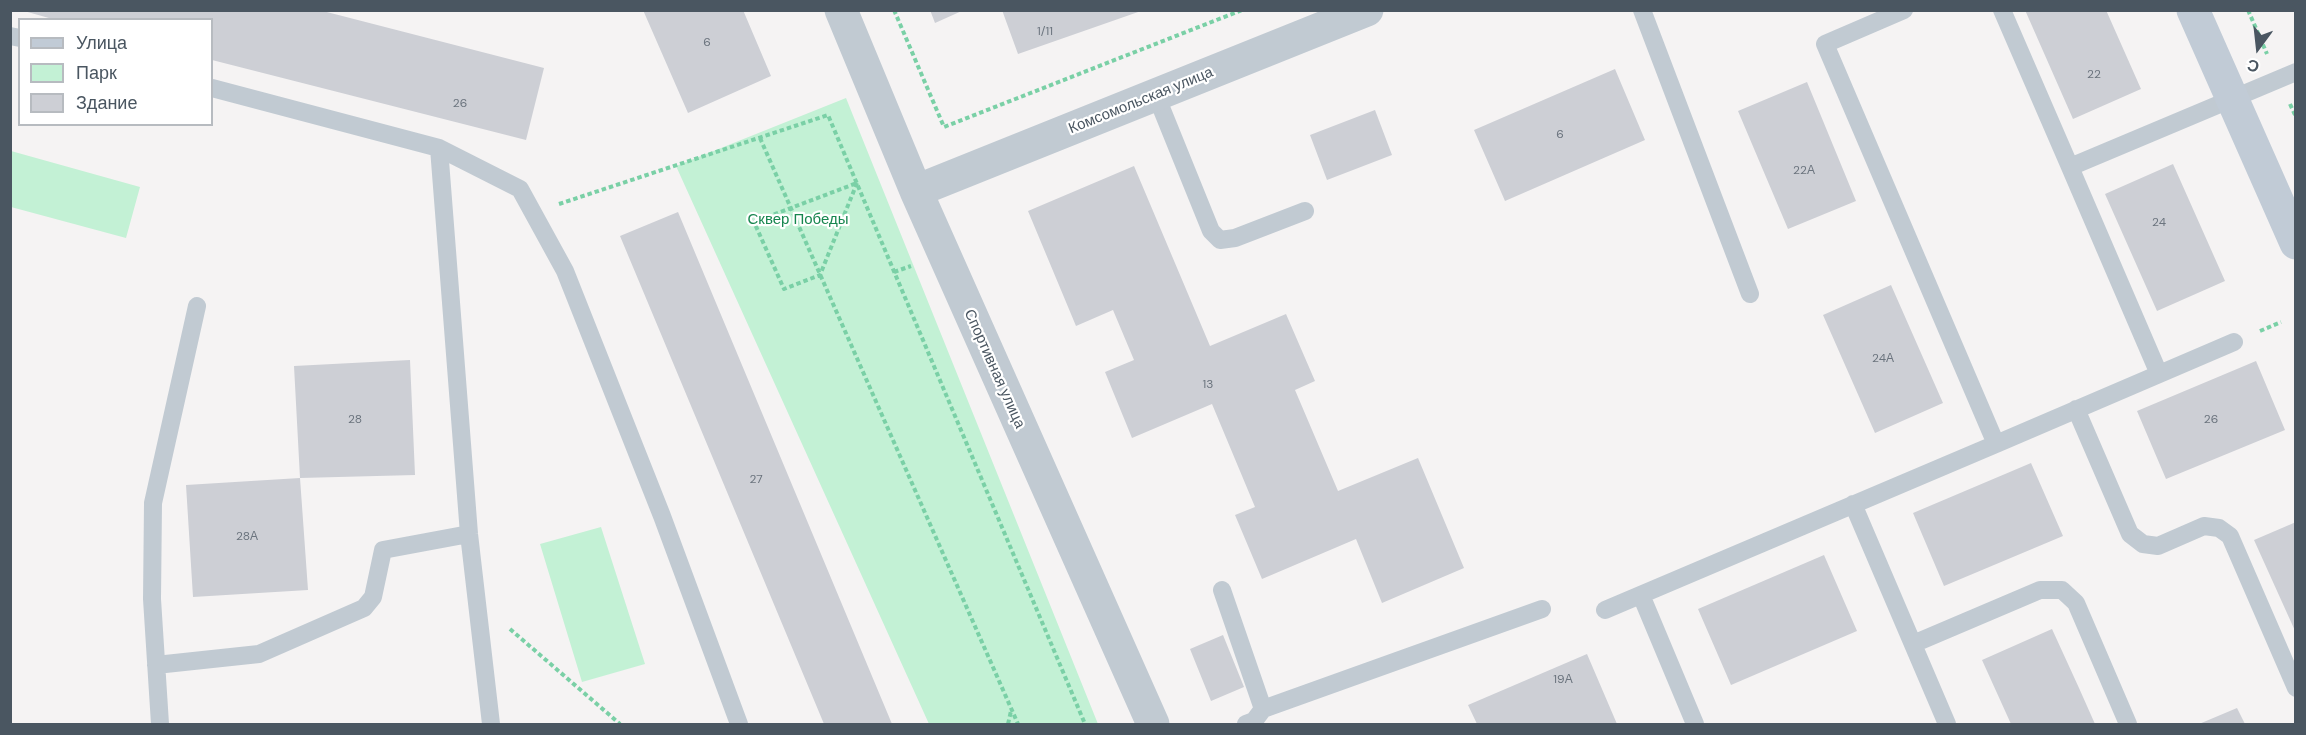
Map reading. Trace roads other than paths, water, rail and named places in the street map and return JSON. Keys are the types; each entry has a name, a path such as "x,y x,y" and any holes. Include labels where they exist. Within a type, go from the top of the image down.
{"street":[{"name":"Спортивная улица","path":"841,10 916,191 1153,724"},
{"name":"Комсомольская улица","path":"916,191 1367,10"},
{"path":"2193,10 2295,243"}],"lane":[{"path":"1642,10 1750,294"},
{"path":"1904,10 1825,45 1996,444"},
{"path":"2002,10 2158,374"},
{"path":"2070,167 2295,72"},
{"path":"213,88 439,148 520,189 565,271 662,516 739,724"},
{"path":"1156,95 1211,231 1220,240 1235,238 1305,211"},
{"path":"439,148 469,534 491,724"},
{"path":"160,724 152,599 153,503 197,306"},
{"path":"1605,610 2234,342"},
{"path":"2076,409 2130,534 2143,544 2158,546 2204,526 2219,528 2230,536 2295,688"},
{"path":"1853,504 1947,724"},
{"path":"156,665 259,654 364,608 373,597 383,550 469,534"},
{"path":"1222,590 1263,709"},
{"path":"1913,644 2040,590 2062,590 2076,603 2128,724"},
{"path":"1641,595 1695,724"},
{"path":"1246,724 1254,721 1263,709 1542,609"}],"park label":[{"name":"Сквер Победы","path":"798,220"}]}
